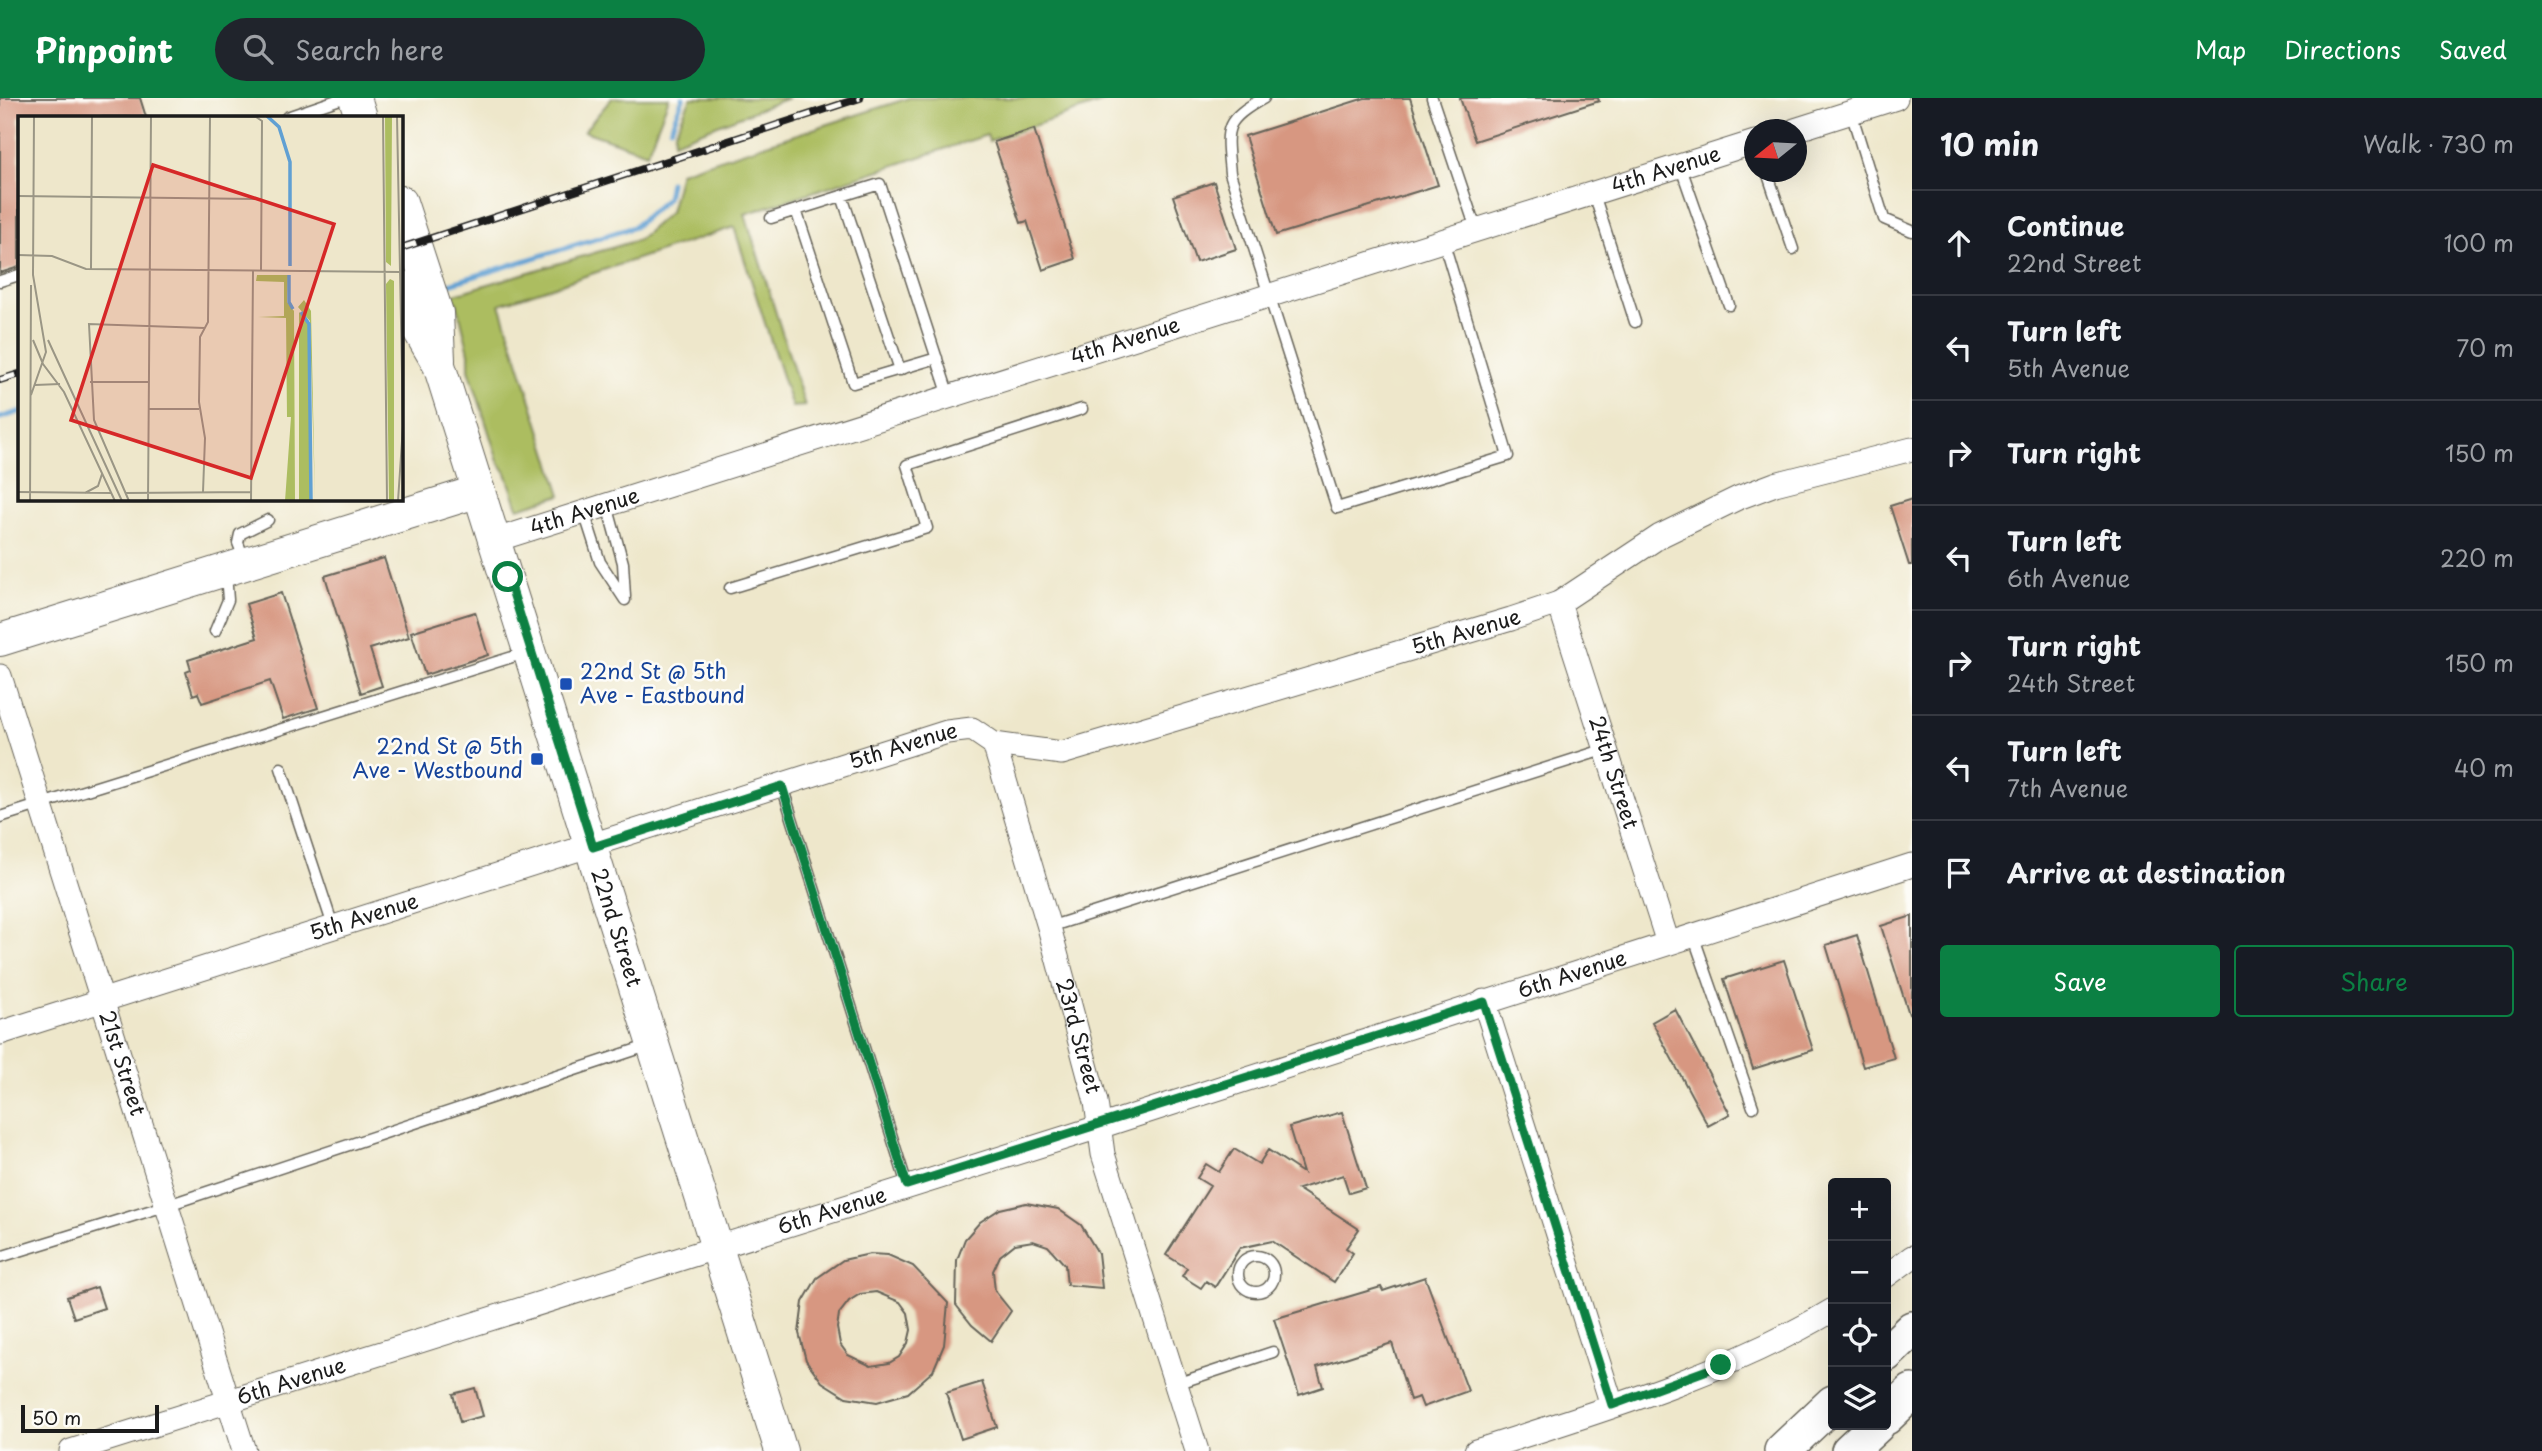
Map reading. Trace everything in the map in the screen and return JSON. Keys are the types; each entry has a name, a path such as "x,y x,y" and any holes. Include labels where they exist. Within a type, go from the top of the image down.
{"main road":[{"path":"1891,1349 1912,1329"},
{"path":"1891,1412 1912,1392"},
{"path":"1782,1451 1828,1408"},
{"path":"1849,1451 1872,1430"}],"street":[{"path":"355,98 361,116"},
{"path":"1807,126 1896,98"},
{"name":"4th Avenue","path":"496,540 1744,145"},
{"name":"22nd Street","path":"402,205 437,313 439,365"},
{"name":"22nd Street","path":"402,290 414,322 439,365 593,847 781,1451"},
{"name":"5th Avenue","path":"0,1034 947,733 972,729 994,744 1062,753 1559,603 1660,536 1738,498 1775,484 1912,449"},
{"path":"0,640 479,491"},
{"name":"24th Street","path":"1559,603 1668,943"},
{"name":"21st Street","path":"0,676 244,1451"},
{"name":"23rd Street","path":"994,744 1049,927 1096,1102 1102,1154 1177,1384 1193,1450"},
{"name":"6th Avenue","path":"71,1451 907,1185 1099,1127 1912,865"},
{"path":"1484,1002 1612,1405"},
{"path":"1891,1273 1912,1258"},
{"path":"1476,1451 1721,1365 1776,1341 1828,1313"}],"lane":[{"path":"290,116 343,98"},
{"path":"1264,98 1237,113 1227,135 1230,173 1337,508 1508,456 1443,240"},
{"path":"1432,98 1476,229"},
{"path":"1851,112 1884,219 1912,231"},
{"path":"1680,165 1729,305"},
{"path":"1770,182 1793,249"},
{"path":"771,218 880,184 949,396"},
{"path":"1593,191 1635,322"},
{"path":"842,196 900,370"},
{"path":"796,210 853,383 937,358"},
{"path":"0,281 18,275"},
{"path":"730,588 927,528 907,466 1082,409"},
{"path":"584,512 600,562 625,600 623,563 607,505"},
{"path":"215,631 228,600 240,534 268,520"},
{"path":"0,817 531,651"},
{"path":"1049,927 1606,749"},
{"path":"281,768 334,929"},
{"path":"782,786 907,1185"},
{"path":"1693,935 1753,1107"},
{"path":"0,1257 165,1206 654,1044"},
{"path":"1177,1384 1273,1352"}],"green space":[{"path":"612,98 669,98 647,153 584,131"},
{"path":"691,98 788,98 674,142 675,132"},
{"path":"909,98 1115,98 989,141 987,135 745,214 805,406 792,407 734,227 500,304 561,495 518,508 506,473 498,461 469,369 469,353 457,303 448,296 638,240 670,212 680,172"}],"building":[{"path":"0,98 140,98 146,116 18,116 18,267 0,273"},
{"path":"1365,98 1410,98 1438,185 1276,235 1245,136"},
{"path":"1460,98 1598,98 1599,101 1475,141"},
{"path":"1034,129 1075,259 1043,270 1027,221 1021,223 994,142"},
{"path":"1214,182 1236,249 1196,262 1173,196"},
{"path":"1912,499 1912,565 1909,565 1890,506"},
{"path":"384,558 409,637 370,649 382,686 361,693 325,576"},
{"path":"281,593 318,708 283,719 270,681 202,703 198,693 193,695 186,672 191,670 188,660 257,638 246,604"},
{"path":"475,612 488,655 425,675 411,632"},
{"path":"1912,916 1912,1013 1909,1014 1881,926"},
{"path":"1857,935 1894,1058 1863,1067 1826,945"},
{"path":"1784,960 1813,1050 1753,1069 1724,979"},
{"path":"1675,1009 1730,1114 1708,1126 1652,1022"},
{"path":"1342,1112 1366,1188 1349,1193 1343,1175 1298,1189 1359,1229 1346,1248 1353,1253 1334,1282 1272,1241 1240,1248 1215,1287 1206,1281 1201,1288 1182,1276 1187,1268 1166,1255 1210,1186 1197,1178 1206,1164 1219,1172 1234,1149 1259,1164 1268,1150 1303,1173 1289,1127"},
{"path":"1026,1203 1058,1209 1081,1225 1098,1253 1102,1288 1067,1285 1065,1265 1048,1246 1033,1241 1015,1244 1000,1256 993,1271 995,1291 1011,1311 991,1341 972,1325 956,1305 957,1260 965,1239 980,1222 1000,1209"},
{"path":"870,1254 888,1255 913,1266 948,1303 944,1345 933,1371 908,1393 877,1402 846,1397 822,1382 806,1360 799,1333 803,1302 817,1278 843,1260","holes":["876,1292 900,1302 908,1313 911,1330 908,1343 899,1357 889,1363 871,1366 848,1355 840,1344 837,1328 839,1314 849,1301 860,1294"]},
{"path":"1425,1277 1468,1391 1423,1407 1419,1397 1410,1400 1392,1343 1317,1367 1323,1387 1299,1395 1274,1319 1381,1287 1383,1291"},
{"path":"97,1287 104,1308 74,1318 67,1297"},
{"path":"982,1382 997,1427 961,1439 946,1393"},
{"path":"475,1388 483,1416 460,1422 453,1394"}],"waterway":[{"path":"671,128 683,98"},
{"path":"446,285 634,227 667,198 670,182"},
{"path":"0,418 18,412"}],"railway":[{"path":"402,248 860,98"},
{"path":"0,380 18,374"}],"place":[{"name":"22nd St @ 5th Ave - Eastbound","path":"566,684"},
{"name":"22nd St @ 5th Ave - Westbound","path":"537,759"}],"route":[{"path":"508,577 593,847 782,786 907,1185 1099,1127 1484,1002 1612,1405 1721,1365"}]}
